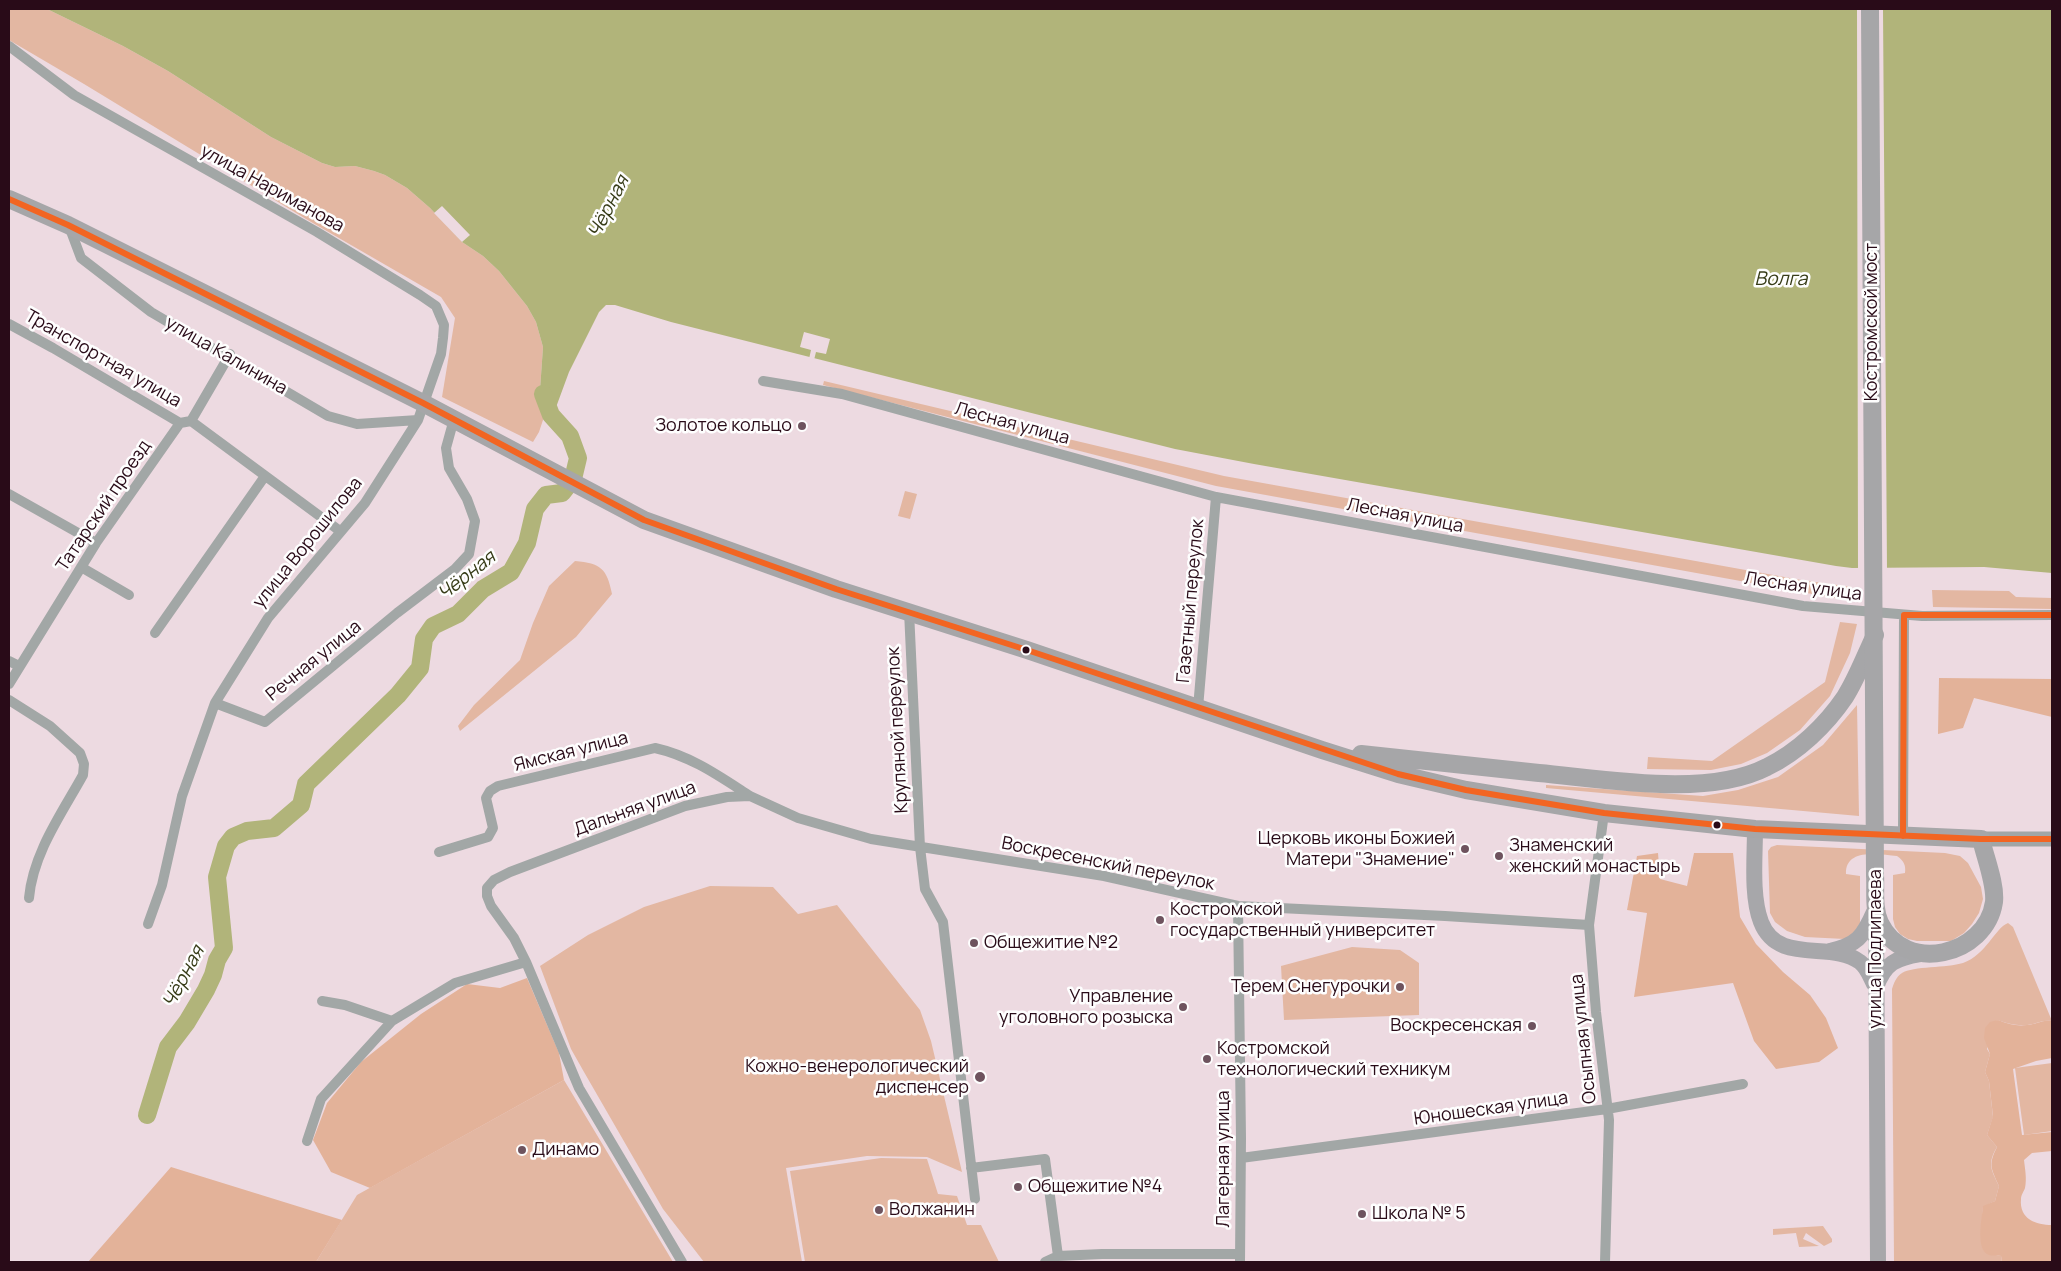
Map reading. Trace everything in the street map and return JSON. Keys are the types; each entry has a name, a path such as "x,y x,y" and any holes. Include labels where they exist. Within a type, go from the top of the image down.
{"highway":[{"name":"Костромской мост","path":"1870,9 1875,635"},
{"path":"9,199 68,225 423,402 644,520 836,589 1322,750 1398,774 1459,788 1604,813 1755,830 1981,839 1994,892 1994,902 1988,920 1978,933 1962,946 1949,951 1920,954 1910,952 1894,943 1880,922 1876,910"},
{"path":"1322,750 1617,781 1670,784 1715,783 1741,777 1767,767 1797,748 1823,724 1845,696 1875,635"},
{"name":"улица Подлипаева","path":"1875,635 1876,910"}],"main road":[{"path":"1755,830 1756,890 1761,922 1767,932 1778,942 1789,947 1807,951 1828,952 1858,960 1867,970 1876,989"},
{"path":"1981,839 2052,839"},
{"path":"1828,952 1850,946 1858,940 1876,910"},
{"name":"улица Подлипаева","path":"1876,910 1878,1262"},
{"path":"1876,989 1884,970 1891,964 1904,957 1920,954"}],"street":[{"name":"улица Нариманова","path":"9,46 74,95 317,232 420,294 436,306 444,325 444,338 423,402"},
{"name":"улица Калинина","path":"68,225 81,258 150,312 229,356 328,416 357,424 418,420"},
{"name":"Транспортная улица","path":"9,324 180,423"},
{"path":"180,423 191,421 229,356"},
{"name":"Лесная улица","path":"763,381 842,394 1216,497 1803,606 1904,615 2052,615"},
{"name":"улица Ворошилова","path":"215,703 268,618 365,503 418,420 423,402"},
{"name":"Речная улица","path":"215,703 265,722 397,613 455,569 469,554 475,521 467,499 449,468 446,448 454,419"},
{"name":"Транспортная улица","path":"191,421 340,531"},
{"name":"Татарский проезд","path":"9,684 96,543 180,423"},
{"path":"155,633 265,476"},
{"path":"9,494 96,543"},
{"name":"Газетный переулок","path":"1198,708 1216,497"},
{"path":"81,567 129,595"},
{"name":"Крупяной переулок","path":"909,612 920,847"},
{"path":"1903,836 1904,615"},
{"path":"9,661 19,666"},
{"path":"9,700 50,726 80,753 84,764 83,774 38,858 30,882 28,898"},
{"path":"148,924 162,885 182,796 215,703"},
{"name":"Ямская улица","path":"440,852 488,837 492,833 493,828 486,798 490,791 498,786 655,748 676,753 698,762 750,796"},
{"name":"Дальняя улица","path":"682,1262 579,1088 526,962 514,938 490,906 487,888 494,880 510,872 685,806 727,797 750,796 798,818 871,839 920,847"},
{"name":"Осыпная улица","path":"1604,813 1589,926 1596,1012 1609,1120 1605,1262"},
{"path":"920,847 925,889 944,922 975,1199"},
{"name":"Воскресенский переулок","path":"920,847 1104,876 1238,906 1445,916 1589,926"},
{"name":"Лагерная улица","path":"1238,906 1241,1158 1240,1258"},
{"path":"307,1141 321,1099 392,1021 455,983 526,962"},
{"path":"322,1001 354,1007 392,1021"},
{"name":"Юношеская улица","path":"1241,1158 1608,1109 1744,1084"},
{"path":"971,1168 1045,1159 1058,1256"},
{"path":"1045,1262 1058,1256 1240,1258"}],"shaded area":[{"path":"9,9 47,9 123,46 168,71 271,137 322,163 335,167 355,166 374,171 407,188 430,208 462,242 483,256 499,271 527,306 536,322 543,347 540,390 545,414 539,432 533,442 442,397 455,318 441,297 306,219 9,40"},
{"path":"824,381 1224,476 1801,580 1852,587 1851,601 1216,486 823,385"},
{"path":"905,491 917,494 910,519 898,516"},
{"path":"575,561 591,563 601,569 608,579 612,594 576,637 460,731 458,726 474,705 520,660 549,586"},
{"path":"1932,590 2009,591 2016,597 2052,598 2052,609 1933,607"},
{"path":"1840,622 1857,624 1850,653 1830,696 1800,730 1767,753 1741,764 1711,770 1647,769 1648,757 1712,761 1825,682"},
{"path":"1939,678 2052,679 2052,717 1974,698 1963,728 1938,734"},
{"path":"1857,705 1859,816 1546,788 1546,785 1703,796 1738,790 1778,777 1823,745"},
{"path":"1777,845 1945,853 1960,856 1968,863 1981,887 1983,899 1979,913 1964,933 1951,941 1917,941 1908,939 1900,934 1895,927 1893,919 1893,875 1905,873 1904,863 1897,856 1864,854 1851,860 1847,866 1846,874 1860,876 1860,924 1853,934 1845,939 1805,937 1787,931 1775,922 1770,913 1768,851 1771,847"},
{"path":"1658,853 1660,879 1687,886 1694,853 1733,853 1740,917 1756,944 1783,972 1810,995 1826,1018 1838,1048 1819,1062 1776,1069 1754,1041 1733,983 1634,997 1647,913 1627,910 1637,856"},
{"path":"710,886 773,887 798,914 837,905 920,1010 931,1041 962,1172 927,1157 867,1156 786,1168 802,1262 704,1262 663,1209 571,1049 540,966 588,935 644,907"},
{"path":"2008,923 2013,927 2052,1021 2019,1025 1997,1020 1987,1049 1990,1054 1985,1072 1989,1081 1993,1117 1987,1135 1997,1147 1992,1158 1991,1167 1999,1186 1995,1201 1983,1207 1982,1221 1996,1255 2001,1256 2002,1262 1894,1262 1892,989 1894,982 1898,976 1907,971 1956,965 1971,959"},
{"path":"1352,947 1400,950 1419,963 1419,1015 1284,1020 1281,966"},
{"path":"527,978 559,1053 564,1080 370,1188 331,1172 313,1140 327,1103 361,1062 421,1014 467,984 500,988"},
{"path":"1998,1020 2019,1025 2052,1021 2052,1058 2013,1069 2022,1135 2052,1132 2052,1151 2032,1153 2024,1160 2026,1185 2021,1199 2021,1206 2023,1212 2030,1220 2040,1224 2052,1225 2052,1262 2002,1262 2001,1256 1989,1255 1982,1247 1980,1233 1983,1206 1995,1201 1999,1186 1992,1166 1992,1158 1997,1147 1987,1135 1993,1116 1989,1081 1985,1072 1990,1054 1984,1038 1985,1028 1990,1022"},
{"path":"2052,1063 2052,1131 2024,1135 2015,1068"},
{"name":"Динамо","path":"564,1080 673,1262 316,1262 357,1195"},
{"name":"Волжанин","path":"881,1158 927,1159 938,1194 957,1196 967,1225 981,1225 999,1262 805,1262 790,1171"},
{"path":"171,1167 342,1220 316,1262 88,1262"},
{"path":"1823,1226 1832,1239 1832,1242 1824,1246 1806,1233 1803,1239 1819,1246 1799,1247 1796,1233 1773,1235 1773,1229"}],"water":[{"name":"Волга","path":"47,9 2052,9 2052,573 1984,567 1852,568 1836,566 1254,464 1175,449 671,322 615,305 606,305 599,312 569,372 555,410 551,415 545,414 540,390 543,347 536,322 527,306 499,271 483,256 462,242 430,208 407,188 374,171 355,166 335,167 322,163 271,137 168,71 123,46"}],"pier":[{"path":"1857,9 1883,9 1887,570 1858,570"},
{"path":"442,206 470,235 462,242 434,213"},
{"path":"804,332 830,339 826,354 816,352 814,360 809,359 811,350 800,347"}],"waterway":[{"name":"Чёрная","path":"147,1115 168,1047 187,1022 206,990 217,960 224,948 217,877 226,846 233,837 247,831 274,828 301,805 306,784 398,695 420,668 424,639 433,626 458,614 483,589 511,572 527,543 535,509 546,495 562,493 573,479 578,458 570,436 551,415 543,394"}],"transit line":[{"path":"9,199 68,225 423,403 644,520 836,589 1027,650 1398,774 1466,790 1604,813 1755,829 1981,839 2052,839"},
{"path":"1903,836 1904,615 2052,615"}],"place":[{"name":"Золотое кольцо","path":"802,426"},
{"name":"Церковь иконы Божией Матери \"Знамение\"","path":"1465,849"},
{"name":"Знаменский женский монастырь","path":"1499,856"},
{"name":"Костромской государственный университет","path":"1160,920"},
{"name":"Общежитие №2","path":"974,943"},
{"name":"Терем Cнегурочки","path":"1400,987"},
{"name":"Управление уголовного розыска","path":"1183,1007"},
{"name":"Воскресенская","path":"1532,1026"},
{"name":"Костромской технологический техникум","path":"1207,1059"},
{"name":"Кожно-венерологический диспенсер","path":"980,1077"},
{"name":"Динамо","path":"522,1150"},
{"name":"Общежитие №4","path":"1018,1187"},
{"name":"Волжанин","path":"879,1210"},
{"name":"Школа № 5","path":"1362,1214"}]}
